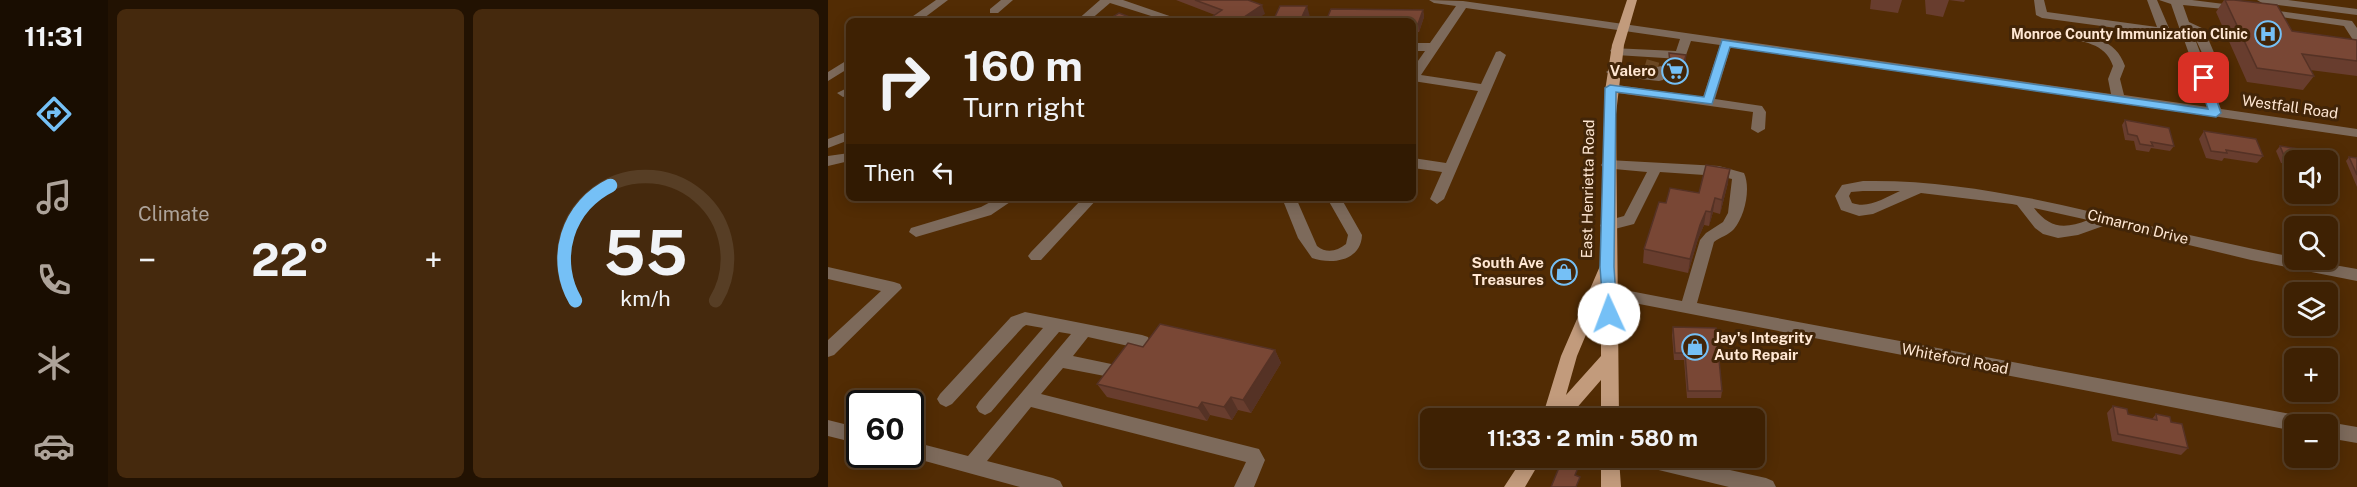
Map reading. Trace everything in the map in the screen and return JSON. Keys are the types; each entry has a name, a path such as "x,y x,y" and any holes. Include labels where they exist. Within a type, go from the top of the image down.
{"main road":[{"name":"East Henrietta Road","path":"1610,408 1607,226 1610,88 1621,26 1632,0"},
{"path":"1554,408 1569,356 1607,267"},
{"path":"1566,408 1610,358"},
{"path":"1514,487 1527,468"},
{"path":"1524,487 1531,468"},
{"path":"1610,468 1611,487"}],"street":[{"path":"916,18 943,0"},
{"path":"994,11 1008,0"},
{"path":"1086,18 1107,0"},
{"path":"1112,0 1169,18"},
{"name":"Westfall Road","path":"1434,0 2357,133"},
{"path":"2039,0 2042,15 2187,34 2205,46"},
{"path":"2152,0 2164,31"},
{"path":"2171,0 2352,23"},
{"path":"2171,0 2187,34 2216,113"},
{"path":"2262,0 2336,5 2357,12"},
{"path":"1416,73 1463,4"},
{"path":"2336,5 2352,23 2357,38"},
{"path":"2187,34 2198,29 2218,76 2213,80 2204,78"},
{"path":"2065,35 2094,41 2114,54 2119,66 2114,79 2119,99"},
{"path":"1612,72 1652,64 1680,55 1687,36"},
{"path":"1708,101 1726,43"},
{"path":"1416,46 1434,47"},
{"path":"1616,51 1652,64"},
{"path":"1437,200 1500,55"},
{"path":"828,77 846,65"},
{"path":"1416,77 1485,88"},
{"path":"1610,88 1757,109 1760,112 1758,129"},
{"path":"828,144 846,136"},
{"path":"828,161 846,158"},
{"path":"1416,163 1450,168"},
{"path":"1608,165 1719,171 1739,176 1740,189 1734,216 1725,229 1713,234 1707,240 1688,308"},
{"path":"1607,226 1629,220 1656,167"},
{"name":"Cimarron Drive","path":"1917,189 2022,201 2069,209 2105,220 2239,252 2357,275"},
{"path":"916,232 986,211 1004,201"},
{"path":"1036,256 1088,201"},
{"path":"1289,201 1313,252 1322,256 1337,256 1354,243 1355,234 1336,201"},
{"path":"2022,201 2041,228 2054,232 2074,231 2105,220"},
{"path":"828,273 894,288 828,350"},
{"name":"Whiteford Road","path":"1609,293 2284,421"},
{"path":"946,399 1017,321 1026,318 1142,342"},
{"path":"985,407 1056,324"},
{"path":"972,465 1084,330"},
{"path":"1059,360 1110,370"},
{"path":"1027,398 1252,455 1256,460 1255,467 1244,487"},
{"path":"828,428 846,432"},
{"path":"2338,432 2357,435"},
{"path":"924,453 1053,487"},
{"path":"1684,468 1767,487"}],"building":[{"path":"1195,0 1248,0 1262,5 1242,18 1210,18 1222,10"},
{"path":"2225,0 2277,5 2292,31 2357,40 2357,61 2302,54 2314,76 2257,68"},
{"path":"1280,6 1307,6 1301,18 1274,18"},
{"path":"1331,9 1423,10 1418,24 1416,24 1416,18 1327,18"},
{"path":"1119,13 1132,18 1111,18"},
{"path":"1669,53 1686,55 1681,75 1666,73 1670,63"},
{"path":"2125,120 2169,128 2174,146 2151,142 2153,146 2140,144 2137,136 2128,134"},
{"path":"2204,131 2256,139 2263,156 2226,150 2227,153 2211,151"},
{"path":"2280,146 2305,150 2284,150 2284,156"},
{"path":"2349,157 2357,158 2357,175"},
{"path":"1706,165 1730,169 1722,200 1715,198 1711,212 1706,211 1690,259 1644,249 1659,202 1666,203 1670,188 1699,193"},
{"path":"1160,324 1275,350 1243,400 1231,397 1224,407 1202,402 1198,408 1097,384 1128,343 1143,347"},
{"path":"1673,327 1716,328 1722,391 1688,391 1685,353 1675,353"},
{"path":"2113,406 2127,409 2128,414 2157,420 2156,414 2170,417 2171,422 2182,424 2188,448 2118,434"},
{"path":"1559,468 1578,468 1575,475 1580,477 1576,487 1551,487"}],"tunnel":[{"path":"1651,68 1653,61"}],"place":[{"name":"Monroe County Immunization Clinic","path":"2268,34"},
{"name":"Valero","path":"1675,71"},
{"name":"South Ave Treasures","path":"1564,272"},
{"name":"Jay's Integrity Auto Repair","path":"1695,347"}],"route":[{"path":"1609,314 1607,267 1610,88 1708,101 1726,43 2216,113 2204,78"}]}
